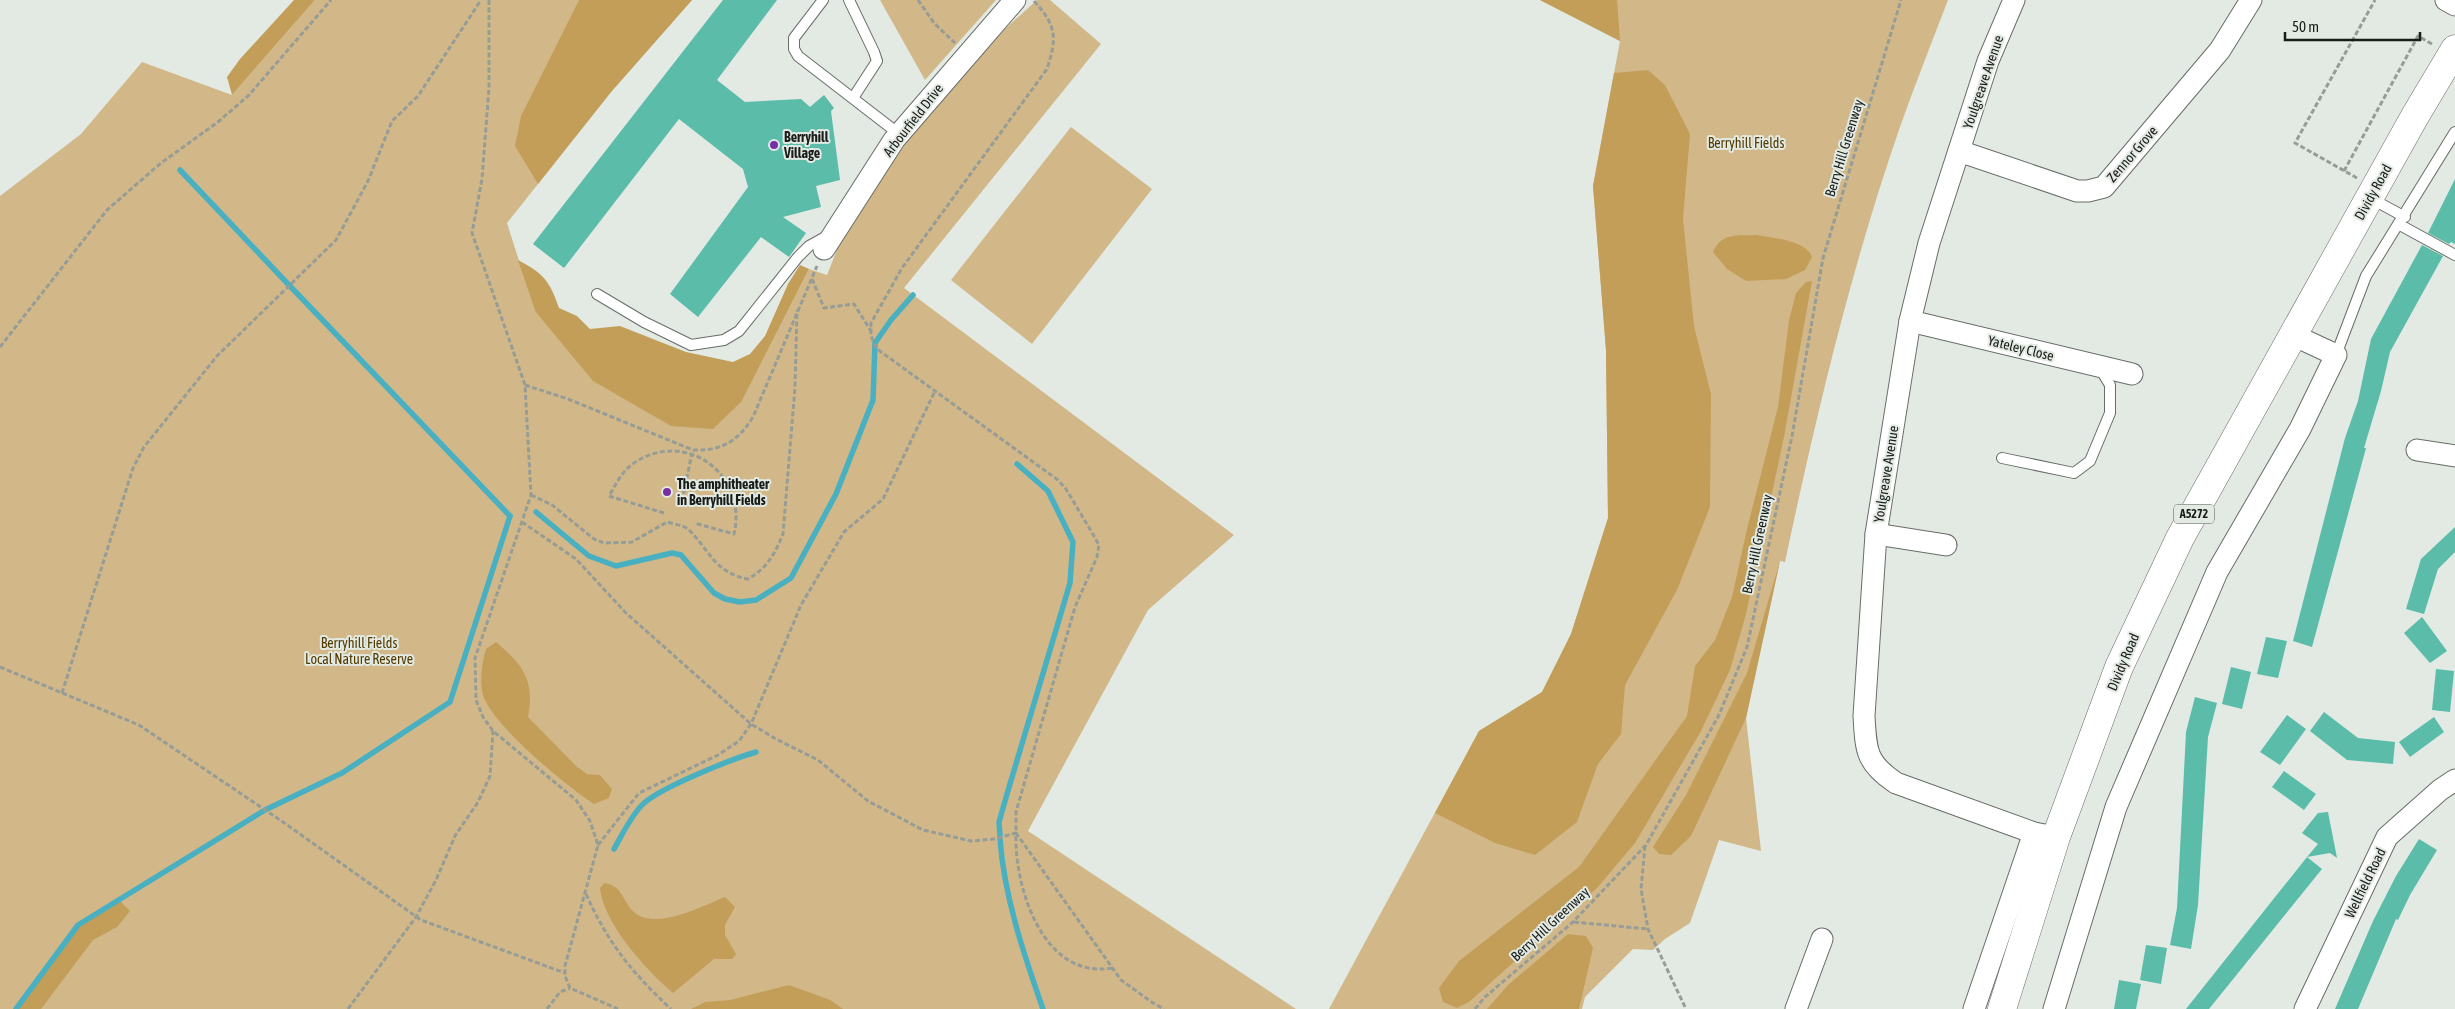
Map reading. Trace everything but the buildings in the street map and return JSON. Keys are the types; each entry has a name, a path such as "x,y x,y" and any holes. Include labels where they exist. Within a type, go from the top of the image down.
{"main road":[{"name":"Dividy Road","path":"2002,1009 2045,835 2119,667 2180,538 2372,193 2453,52"}],"street":[{"name":"Arbourfield Drive","path":"828,241 899,134 966,54 1015,0"},
{"name":"Youlgreave Avenue","path":"2014,0 1988,61 1929,243 1910,321 1876,534 1864,716 1865,741 1869,758 1879,772 1896,783 2045,835"},
{"name":"Zennor Grove","path":"1959,151 2077,191 2088,191 2104,187 2220,50 2251,0"},
{"path":"2446,0 2455,5"},
{"name":"Yateley Close","path":"1910,321 2132,374"},
{"path":"2054,1009 2120,798 2217,572 2300,429 2336,355 2293,335"},
{"path":"2417,450 2455,456"},
{"path":"1876,534 1946,545"},
{"name":"Wellfield Road","path":"2305,1009 2387,837 2440,790 2455,780"},
{"name":"Dividy Road","path":"1974,1009 2045,835"},
{"path":"1796,1009 1822,939"}],"lane":[{"path":"823,0 794,38 794,49 798,56 899,134"},
{"path":"849,0 874,52 876,61 853,98"},
{"path":"2336,355 2366,276 2402,221 2455,132"},
{"path":"2372,193 2402,221 2455,255"},
{"path":"597,294 644,322 691,345 724,340 739,331 809,246 828,241"},
{"path":"2002,458 2074,473 2090,461 2110,413 2110,385 2099,366"}],"path":[{"path":"0,347 108,210 161,163 218,122 249,95 332,0"},
{"path":"62,693 133,468 144,447 217,356 336,240 368,181 392,121 418,96 481,0"},
{"path":"489,0 489,88 484,161 472,232 525,385 531,494 475,658 476,700 483,717 493,731 576,800 590,821 598,845"},
{"path":"918,0 934,24 966,54"},
{"path":"871,331 871,323 902,268 1047,70 1055,45 1054,30 1045,13 1033,0"},
{"name":"Berry Hill Greenway","path":"1475,1009 1485,997 1573,922 1646,845 1719,715 1746,647 1792,436 1823,258 1901,0"},
{"path":"2372,193 2344,171 2295,143 2375,0"},
{"path":"2344,171 2418,36 2453,52"},
{"path":"664,513 609,496 619,478 633,463 652,454 672,451 710,451 721,447 745,430 753,417 828,241"},
{"path":"812,278 824,308 854,304 871,331 877,349 1058,480 1066,489 1098,546 1097,557 1075,607 1019,803 1015,827 1017,864 1022,887 1030,909 1047,942 1064,958 1084,966 1112,968"},
{"path":"531,494 552,505 594,539 604,544 632,542 667,522 688,528 710,557 727,573 748,579 758,573 767,566 777,551 783,534 795,388 797,310"},
{"path":"525,385 568,400 693,452 712,465 727,482 735,503 736,525 734,534 694,523"},
{"path":"570,988 565,974 598,845 639,793 718,755 739,741 751,724 801,604 844,532 882,499 935,391"},
{"path":"682,501 693,452"},
{"path":"522,522 576,559 626,613 751,724 818,760 868,800 923,830 971,841 994,839 1016,833"},
{"path":"0,667 139,725 265,810 416,917 565,974"},
{"path":"348,1009 416,917 436,880 455,836 478,802 490,776 493,731"},
{"path":"1016,833 1122,980 1164,1009"},
{"path":"1646,845 1642,889 1648,929 1686,1009"},
{"path":"586,893 607,938 626,962 671,1009"},
{"path":"1573,922 1648,929"},
{"path":"547,1009 560,992 570,988 618,1009"}],"green space":[{"name":"Berryhill Fields Local Nature Reserve","path":"315,0 692,0 611,92 507,223 535,311 742,401 809,269 827,275 842,237 870,189 948,90 1007,27 1037,0 1050,0 1101,44 904,288 1234,535 1148,610 1028,831 1296,1009 0,1009 0,196 81,134 142,62 232,95"},
{"path":"880,0 996,0 925,80"},
{"name":"Berryhill Fields","path":"1540,0 1948,0 1882,180 1850,288 1822,397 1785,562 1780,561 1746,718 1761,851 1719,840 1690,923 1665,939 1653,950 1633,949 1585,997 1582,1009 1329,1009 1479,731 1542,692 1571,634 1608,518 1606,350 1593,186 1620,41"},
{"path":"1071,127 1152,189 1032,344 951,280"}],"shaded area":[{"path":"294,0 315,0 232,95 227,77 240,59"},
{"path":"579,0 692,0 611,92 538,184 515,146 521,116"},
{"path":"1540,0 1617,0 1620,41"},
{"path":"1648,70 1665,85 1690,134 1683,219 1694,326 1711,394 1710,507 1677,590 1625,685 1621,734 1598,764 1577,822 1535,855 1495,843 1435,813 1479,731 1542,692 1571,634 1608,518 1606,350 1593,186 1614,73"},
{"path":"1756,235 1796,243 1809,251 1812,257 1805,270 1786,279 1746,281 1727,269 1713,252 1721,241 1731,236"},
{"path":"518,260 534,269 549,284 559,308 577,316 590,329 620,326 686,352 733,362 750,354 765,336 788,284 800,265 809,269 742,401 713,429 671,426 593,381 535,311"},
{"path":"1812,281 1784,437 1746,614 1730,670 1701,731 1635,843 1597,888 1469,1002 1457,1008 1443,1002 1439,988 1459,961 1579,867 1687,716 1695,666 1715,640 1732,597 1778,407 1789,320 1796,293 1806,282"},
{"path":"1780,561 1746,718 1691,836 1671,855 1659,854 1653,847 1686,795 1747,673"},
{"path":"496,642 513,658 525,674 530,693 528,717 576,766 587,774 600,775 612,789 609,798 594,804 548,769 512,735 487,704 482,691 482,664 486,649"},
{"path":"604,883 615,887 633,911 642,917 653,919 678,915 725,897 735,907 725,925 725,935 736,954 732,959 714,959 673,993 639,959 618,931 603,902 600,888"},
{"path":"119,900 130,911 117,927 93,940 41,1009 15,1009 78,925"},
{"path":"1568,934 1586,936 1593,948 1579,1009 1487,1009 1508,985"},
{"path":"789,985 830,1000 843,1009 691,1009 705,1002 730,1000"}],"waterway":[{"path":"180,170 288,284"},
{"path":"289,285 510,516"},
{"path":"536,512 589,556 616,566 672,553 681,555 714,593 725,599 740,602 756,600 791,578 836,494 873,400 875,343 891,320 913,295"},
{"path":"1000,836 999,822 1070,583 1073,542 1048,491 1017,464"},
{"path":"16,1009 78,925 265,810 342,773 450,702 510,516"},
{"path":"614,849 633,816 649,799 695,775 756,752"},
{"path":"1000,839 1010,904 1043,1009"}],"place":[{"name":"Berryhill Village","path":"774,145"},
{"name":"The amphitheater in Berryhill Fields","path":"667,492"}]}
